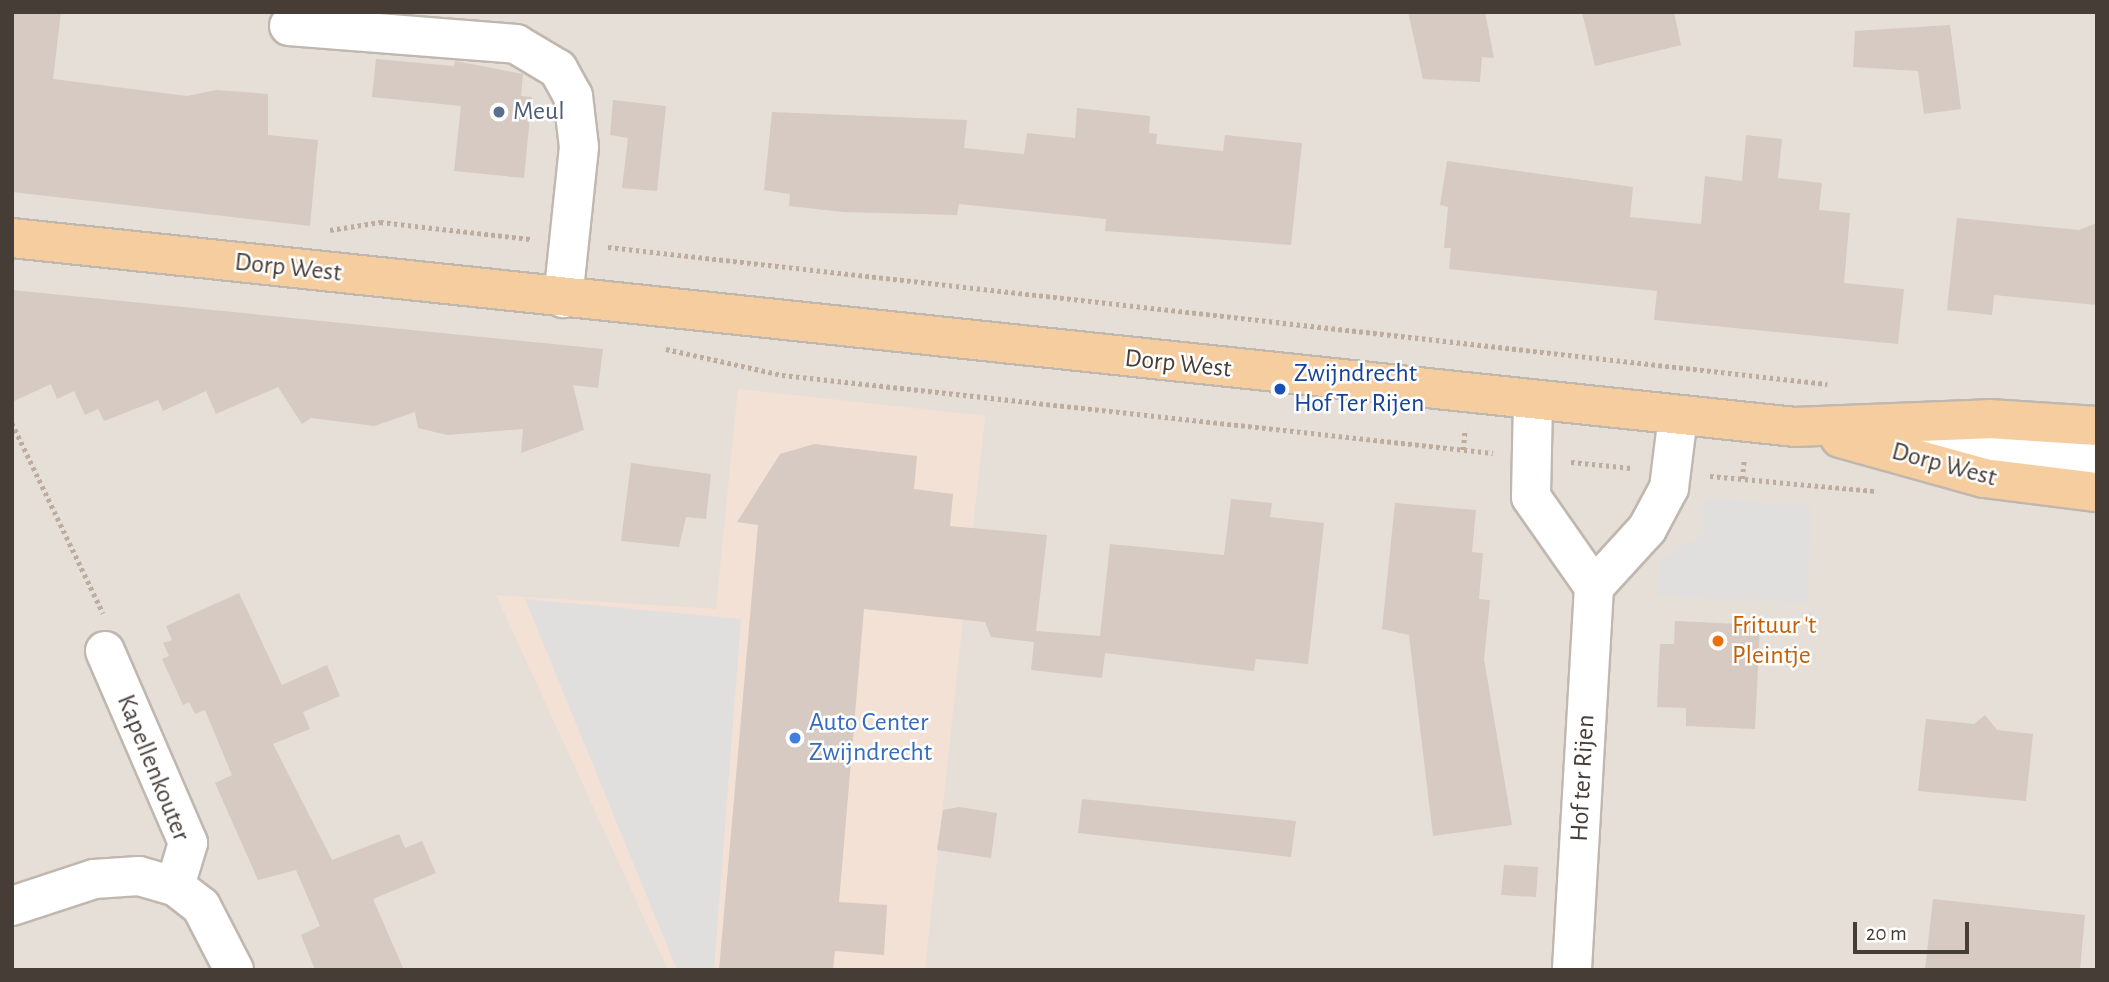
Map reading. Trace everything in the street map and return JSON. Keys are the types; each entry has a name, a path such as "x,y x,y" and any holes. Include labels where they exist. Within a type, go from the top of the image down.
{"main road":[{"name":"Dorp West","path":"12,238 1794,427 1989,419 2097,426"},
{"name":"Dorp West","path":"1794,427 1984,478 2097,492"}],"street":[{"path":"289,26 516,44 543,55 573,96 579,147 563,298"},
{"path":"1533,401 1528,457 1531,497 1594,587 1647,529 1670,472 1678,416"},
{"path":"1794,427 2097,459"},
{"name":"Hof ter Rijen","path":"1572,970 1594,587"},
{"name":"Kapellenkouter","path":"105,651 188,843 175,886"},
{"name":"Kapellenkouter","path":"12,906 94,879 139,876 175,886 201,906 234,970"}],"path":[{"path":"327,231 380,222 1840,385"},
{"path":"654,345 782,375 1528,457 1889,492"},
{"path":"12,423 106,620 105,651"}],"shaded area":[{"path":"12,12 2097,12 2097,970 12,970"},
{"path":"738,389 985,416 925,970 668,970 496,595 716,609"},
{"path":"1704,498 1811,506 1807,603 1657,596 1661,560 1703,534"},
{"path":"525,599 741,619 714,970 677,970"}],"building":[{"path":"12,12 61,12 53,79 187,96 216,90 268,94 268,135 318,140 310,226 12,192"},
{"path":"1408,12 1485,12 1494,58 1482,57 1480,82 1423,79"},
{"path":"1582,12 1674,12 1681,45 1595,66"},
{"path":"1950,25 1961,109 1924,114 1918,71 1853,67 1855,31"},
{"name":"Meul","path":"376,59 454,66 455,61 523,74 521,96 532,97 524,178 454,171 461,106 372,97"},
{"path":"613,100 666,106 657,191 622,188 628,138 610,135"},
{"path":"1077,108 1150,116 1149,133 1157,134 1156,144 1223,151 1225,135 1302,143 1291,245 1105,231 1106,219 959,204 957,215 843,212 789,206 790,194 764,190 772,112 967,120 964,148 1024,154 1027,133 1075,138"},
{"path":"1746,135 1782,139 1778,178 1822,183 1819,210 1850,213 1844,283 1904,289 1898,344 1654,320 1657,291 1449,269 1451,248 1444,248 1448,207 1440,205 1447,161 1633,187 1630,217 1701,224 1705,176 1742,181"},
{"path":"1957,218 2079,230 2097,223 2097,305 1994,295 1992,315 1947,310"},
{"path":"12,290 603,349 598,388 573,385 584,430 521,453 523,429 447,435 418,428 415,412 374,426 311,418 302,424 278,387 216,414 206,391 163,411 158,400 104,421 98,409 85,415 74,391 57,399 51,384 12,402"},
{"path":"814,444 917,456 914,489 953,494 950,526 1047,535 1036,631 1100,636 1110,544 1224,555 1231,499 1272,503 1270,517 1324,523 1308,664 1256,659 1254,671 1105,653 1102,678 1031,670 1034,642 991,637 985,622 864,609 839,902 887,905 884,955 835,951 833,970 719,970 758,525 737,522 780,454"},
{"path":"631,463 711,474 706,519 686,517 679,547 621,541"},
{"path":"1395,503 1476,510 1472,552 1483,553 1479,599 1490,600 1484,659 1512,825 1433,836 1409,635 1382,629"},
{"path":"239,593 282,685 327,665 340,696 303,712 310,729 273,744 332,860 399,834 405,848 422,841 436,873 373,899 404,970 315,970 301,935 320,926 296,870 258,880 215,783 232,775 205,710 195,714 189,702 183,705 162,659 169,656 163,643 172,640 166,626"},
{"path":"1675,621 1760,625 1755,729 1686,726 1686,708 1657,707 1660,644 1674,644"},
{"path":"1985,715 1997,730 2033,734 2026,801 1918,791 1926,719 1974,724"},
{"path":"1082,799 1296,821 1291,857 1078,833"},
{"path":"959,807 997,813 991,858 937,850 943,810"},
{"path":"1504,865 1538,867 1536,897 1501,895"},
{"path":"1933,899 2085,915 2080,970 1925,970"}],"place":[{"name":"Meul","path":"499,112"},
{"name":"Zwijndrecht Hof Ter Rijen","path":"1280,389"},
{"name":"Frituur 't Pleintje","path":"1718,641"},
{"name":"Auto Center Zwijndrecht","path":"795,738"}]}
